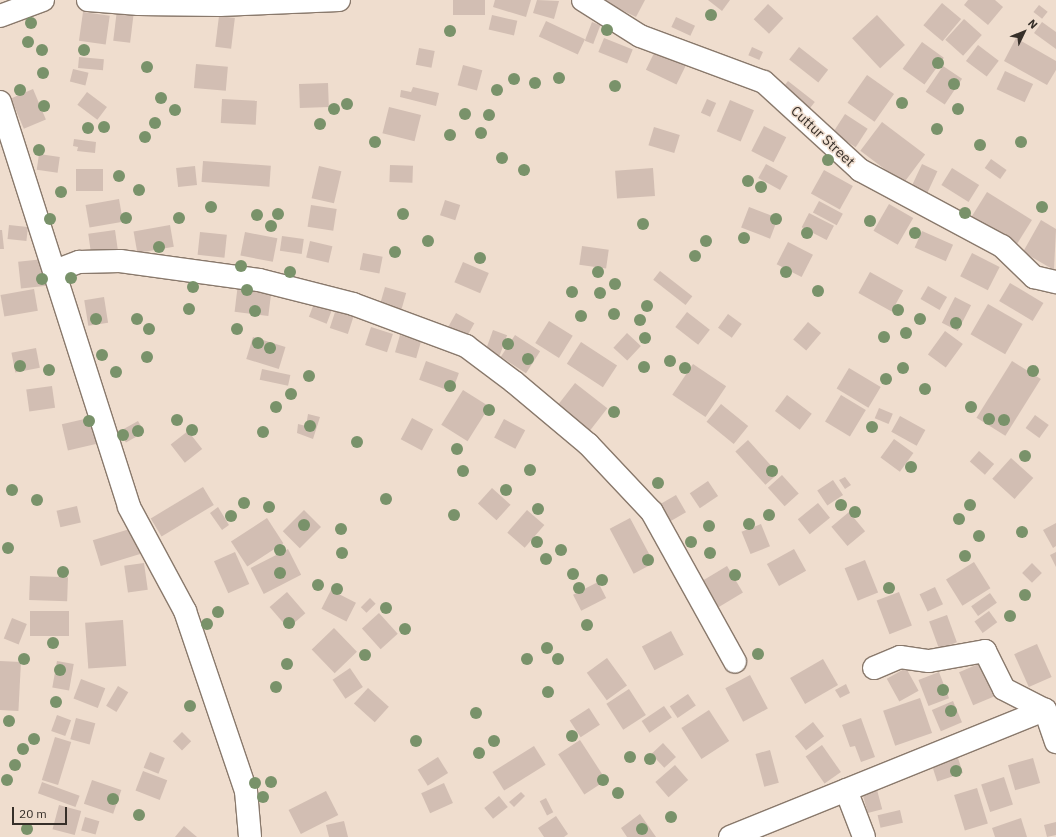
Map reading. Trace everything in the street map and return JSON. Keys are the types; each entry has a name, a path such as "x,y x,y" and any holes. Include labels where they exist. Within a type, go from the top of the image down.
{"street":[{"path":"0,16 43,0"},
{"path":"88,0 139,4 220,5 339,0"},
{"name":"Cuttur Street","path":"583,0 640,36 764,82 860,170 1002,246 1034,277 1056,282"},
{"path":"0,102 17,160 55,271 87,380 129,507 188,618 246,791 250,837"},
{"path":"55,271 79,262 120,261 259,280 353,304 466,346 514,382 588,444 652,512 735,662"},
{"path":"874,668 900,657 929,662 985,651 1004,689 1045,710 1056,742"},
{"path":"730,837 1045,710"},
{"path":"846,790 864,837"}],"building":[{"path":"453,0 485,0 485,15 453,15"},
{"path":"495,0 531,0 526,17 493,7"},
{"path":"537,0 559,1 554,19 533,13"},
{"path":"601,0 645,0 636,17"},
{"path":"708,0 730,0 722,11"},
{"path":"968,0 995,0 1003,7 988,25 964,5"},
{"path":"942,3 961,19 943,41 923,25"},
{"path":"768,4 783,18 769,34 754,19"},
{"path":"1039,5 1048,12 1042,19 1033,12"},
{"path":"117,10 134,12 130,43 113,41"},
{"path":"83,12 110,16 106,44 79,41"},
{"path":"492,15 517,21 514,35 489,30"},
{"path":"877,15 905,45 880,68 852,38"},
{"path":"219,16 235,18 231,49 215,47"},
{"path":"676,17 695,26 690,36 671,27"},
{"path":"964,19 982,35 963,56 945,40"},
{"path":"546,21 585,39 578,55 539,36"},
{"path":"592,22 600,25 593,44 585,41"},
{"path":"1042,22 1056,32 1056,49 1034,33"},
{"path":"604,38 633,50 627,64 598,52"},
{"path":"1016,38 1056,61 1056,70 1047,85 1004,61"},
{"path":"922,42 944,58 924,85 903,69"},
{"path":"978,45 999,61 987,77 966,61"},
{"path":"752,47 763,52 759,60 748,55"},
{"path":"799,47 828,70 818,82 789,60"},
{"path":"419,48 435,51 431,68 416,65"},
{"path":"656,49 687,64 676,85 646,70"},
{"path":"79,57 104,59 103,70 78,68"},
{"path":"196,64 228,67 226,91 194,88"},
{"path":"463,65 482,70 477,90 458,85"},
{"path":"943,66 962,79 945,105 926,92"},
{"path":"73,69 89,73 85,85 70,82"},
{"path":"1005,71 1033,84 1025,102 997,89"},
{"path":"867,75 894,94 875,122 847,103"},
{"path":"788,81 815,102 805,115 778,94"},
{"path":"328,83 329,107 300,108 299,84"},
{"path":"413,87 439,93 436,106 400,97 401,90 411,92"},
{"path":"33,89 46,119 24,129 11,98"},
{"path":"87,92 107,107 97,120 77,105"},
{"path":"222,99 257,101 256,125 221,123"},
{"path":"707,99 716,103 710,117 701,113"},
{"path":"730,100 754,110 741,141 717,131"},
{"path":"389,107 421,115 414,141 382,133"},
{"path":"845,114 868,129 856,147 833,132"},
{"path":"882,122 925,154 903,183 860,151"},
{"path":"764,126 786,137 774,162 751,151"},
{"path":"654,127 680,135 674,153 648,145"},
{"path":"74,139 96,142 95,153 77,151 78,147 73,146"},
{"path":"39,154 60,157 58,173 37,170"},
{"path":"991,159 1007,170 1000,179 985,168"},
{"path":"203,161 271,166 269,187 202,182"},
{"path":"766,164 788,176 780,190 758,178"},
{"path":"922,164 937,171 926,196 911,188"},
{"path":"390,165 413,166 412,183 389,182"},
{"path":"195,166 197,185 178,187 176,168"},
{"path":"319,166 341,171 334,203 312,198"},
{"path":"653,168 655,196 617,199 615,171"},
{"path":"952,168 979,185 969,202 941,185"},
{"path":"76,169 103,169 103,191 76,191"},
{"path":"824,170 853,186 840,210 811,194"},
{"path":"987,192 1032,220 1013,251 968,223"},
{"path":"119,199 123,222 90,228 86,205"},
{"path":"445,200 460,205 455,220 440,215"},
{"path":"819,201 843,214 837,225 813,212"},
{"path":"889,204 913,218 898,245 874,231"},
{"path":"311,205 337,209 333,231 308,227"},
{"path":"749,207 778,218 770,239 741,228"},
{"path":"809,213 834,226 827,240 802,227"},
{"path":"1041,220 1056,229 1054,270 1023,252"},
{"path":"9,225 28,227 26,241 8,239"},
{"path":"170,225 174,247 137,253 134,231"},
{"path":"0,230 2,230 4,249 0,249"},
{"path":"115,230 118,251 91,255 88,234"},
{"path":"922,231 953,245 946,261 915,247"},
{"path":"200,232 227,235 224,258 198,255"},
{"path":"245,232 277,238 273,262 240,256"},
{"path":"282,236 304,239 302,254 280,251"},
{"path":"310,241 332,246 329,263 306,258"},
{"path":"788,242 813,255 802,277 777,264"},
{"path":"582,246 609,250 606,269 579,265"},
{"path":"363,253 383,257 379,274 360,270"},
{"path":"972,253 1000,267 988,290 960,276"},
{"path":"44,259 47,286 21,289 18,262"},
{"path":"463,262 489,273 480,293 454,282"},
{"path":"660,271 692,296 686,305 653,280"},
{"path":"870,272 903,290 892,311 858,293"},
{"path":"1010,283 1043,303 1033,321 999,301"},
{"path":"238,284 272,288 268,316 235,312"},
{"path":"928,286 947,297 940,310 920,299"},
{"path":"385,287 406,293 400,316 378,310"},
{"path":"34,289 38,311 4,317 1,295"},
{"path":"104,297 108,323 88,326 84,300"},
{"path":"955,297 971,305 958,331 942,323"},
{"path":"315,301 333,308 327,324 309,317"},
{"path":"988,304 1023,324 1005,354 970,334"},
{"path":"336,309 354,315 348,334 330,328"},
{"path":"687,312 710,330 698,345 675,327"},
{"path":"456,313 474,323 466,338 448,328"},
{"path":"728,314 742,324 732,338 718,328"},
{"path":"549,321 573,336 559,358 535,343"},
{"path":"808,322 821,333 806,351 793,340"},
{"path":"371,327 393,334 387,352 365,345"},
{"path":"493,330 507,335 500,356 485,351"},
{"path":"945,331 963,344 946,367 928,354"},
{"path":"627,333 641,346 627,361 613,348"},
{"path":"400,335 421,341 416,358 395,352"},
{"path":"515,335 540,351 526,373 501,357"},
{"path":"253,337 286,347 279,369 246,359"},
{"path":"581,342 617,365 603,387 567,364"},
{"path":"36,348 40,368 15,372 11,353"},
{"path":"426,361 459,373 452,392 419,380"},
{"path":"1012,361 1041,379 1005,436 976,418"},
{"path":"693,364 726,386 705,417 672,395"},
{"path":"849,368 881,387 868,408 837,389"},
{"path":"262,369 290,375 288,386 260,380"},
{"path":"575,383 607,408 589,432 557,407"},
{"path":"52,386 55,408 29,411 26,390"},
{"path":"463,390 489,406 468,441 441,425"},
{"path":"787,395 812,414 800,430 775,411"},
{"path":"841,395 866,410 850,437 825,422"},
{"path":"721,404 748,426 734,444 707,422"},
{"path":"879,408 893,414 889,424 875,418"},
{"path":"308,414 320,417 313,439 297,433 298,424 306,426"},
{"path":"1035,415 1049,425 1039,438 1026,428"},
{"path":"900,416 925,430 917,446 891,432"},
{"path":"93,417 99,443 68,451 62,424"},
{"path":"412,418 433,429 422,450 401,439"},
{"path":"504,419 525,430 515,449 494,438"},
{"path":"138,421 144,432 126,443 120,431"},
{"path":"188,431 202,449 185,463 171,445"},
{"path":"894,439 913,453 900,472 880,458"},
{"path":"748,440 778,473 765,485 735,451"},
{"path":"979,451 994,464 985,475 970,462"},
{"path":"1011,458 1033,478 1015,499 992,479"},
{"path":"782,475 799,494 785,506 768,488"},
{"path":"845,477 851,485 845,489 839,480"},
{"path":"833,480 843,495 827,506 817,491"},
{"path":"708,481 718,496 700,508 690,493"},
{"path":"203,487 214,505 162,536 151,518"},
{"path":"492,488 511,505 497,520 478,504"},
{"path":"676,495 686,512 670,522 660,504"},
{"path":"818,503 830,518 810,534 798,519"},
{"path":"77,506 81,523 60,527 57,511"},
{"path":"218,507 229,525 222,530 210,513"},
{"path":"304,510 321,527 300,548 283,531"},
{"path":"527,510 544,525 525,548 507,533"},
{"path":"849,512 865,531 847,546 831,527"},
{"path":"267,518 283,543 247,567 231,541"},
{"path":"630,518 654,563 634,574 610,529"},
{"path":"1056,523 1056,546 1053,548 1043,530"},
{"path":"761,524 770,546 751,554 742,532"},
{"path":"133,528 141,554 101,566 93,540"},
{"path":"288,549 301,575 264,594 251,568"},
{"path":"794,549 806,571 779,586 767,564"},
{"path":"235,552 249,584 228,593 214,561"},
{"path":"1056,552 1056,567 1050,555"},
{"path":"865,560 878,592 858,601 845,568"},
{"path":"974,562 990,588 962,606 946,579"},
{"path":"144,563 148,590 128,593 124,566"},
{"path":"1032,563 1042,573 1032,583 1022,573"},
{"path":"727,566 743,593 716,609 700,582"},
{"path":"30,576 68,577 67,601 29,600"},
{"path":"598,582 606,598 581,611 573,595"},
{"path":"935,587 943,604 928,611 920,594"},
{"path":"331,590 356,603 346,621 321,609"},
{"path":"287,592 305,613 288,628 270,607"},
{"path":"899,592 912,626 889,634 877,601"},
{"path":"990,593 997,603 978,616 971,606"},
{"path":"370,598 376,604 366,613 361,607"},
{"path":"30,611 69,611 69,636 30,636"},
{"path":"989,611 997,622 983,633 974,622"},
{"path":"379,613 398,634 381,649 362,628"},
{"path":"947,615 957,642 939,649 929,621"},
{"path":"12,618 27,624 19,644 4,638"},
{"path":"123,620 126,666 88,669 85,623"},
{"path":"334,628 357,652 335,673 312,650"},
{"path":"671,631 684,655 655,670 642,646"},
{"path":"1037,644 1052,677 1029,687 1014,654"},
{"path":"607,658 627,686 607,700 587,673"},
{"path":"823,659 838,685 805,704 790,678"},
{"path":"0,661 21,662 18,711 0,710"},
{"path":"57,661 74,664 69,691 52,688"},
{"path":"983,662 997,695 973,705 959,672"},
{"path":"350,668 363,687 345,699 333,680"},
{"path":"906,668 919,691 899,701 887,679"},
{"path":"939,672 949,698 928,706 918,680"},
{"path":"750,675 768,709 743,722 725,688"},
{"path":"81,679 105,688 98,708 73,699"},
{"path":"846,684 850,693 840,698 835,690"},
{"path":"118,686 128,692 116,712 106,706"},
{"path":"368,688 389,707 375,722 354,704"},
{"path":"629,689 646,715 623,730 606,704"},
{"path":"688,694 696,706 678,718 670,706"},
{"path":"920,698 932,733 895,746 883,711"},
{"path":"953,701 962,722 941,731 932,710"},
{"path":"664,706 672,718 649,733 642,721"},
{"path":"589,708 600,725 581,737 570,721"},
{"path":"709,710 729,741 701,759 681,728"},
{"path":"57,715 71,720 65,736 51,731"},
{"path":"76,718 95,723 90,744 70,739"},
{"path":"861,718 875,757 861,762 855,746 850,747 842,725"},
{"path":"813,722 824,736 806,750 795,736"},
{"path":"182,732 191,741 182,750 173,741"},
{"path":"55,737 71,742 58,785 42,780"},
{"path":"580,740 606,780 584,794 558,754"},
{"path":"663,743 676,757 664,768 651,754"},
{"path":"822,745 841,772 825,784 806,756"},
{"path":"534,746 546,765 504,791 492,772"},
{"path":"770,750 779,783 764,787 756,754"},
{"path":"150,752 165,758 158,774 144,768"},
{"path":"957,755 963,773 937,781 931,763"},
{"path":"438,757 448,773 428,786 418,770"},
{"path":"1033,758 1040,783 1015,790 1008,765"},
{"path":"675,765 688,780 668,797 655,782"},
{"path":"143,771 167,780 160,800 135,791"},
{"path":"1004,777 1013,805 990,812 981,784"},
{"path":"92,780 121,790 113,814 84,804"},
{"path":"42,782 80,796 75,807 38,793"},
{"path":"444,783 453,803 430,813 421,793"},
{"path":"876,786 882,809 868,813 862,790"},
{"path":"977,788 988,823 965,830 954,795"},
{"path":"326,791 338,815 301,834 289,810"},
{"path":"521,792 525,796 514,807 509,802"},
{"path":"499,796 508,807 493,819 484,808"},
{"path":"546,798 553,812 547,815 540,801"},
{"path":"59,805 81,811 75,835 53,829"},
{"path":"900,810 903,823 881,828 878,815"},
{"path":"640,814 656,837 627,837 621,828"},
{"path":"556,816 568,834 564,837 544,837 538,828"},
{"path":"85,817 99,821 96,835 81,830"},
{"path":"1021,818 1027,837 995,837 992,828"},
{"path":"344,821 348,837 329,837 326,825"},
{"path":"1056,822 1056,835 1047,837 1044,825"},
{"path":"184,826 197,837 175,837"}]}
